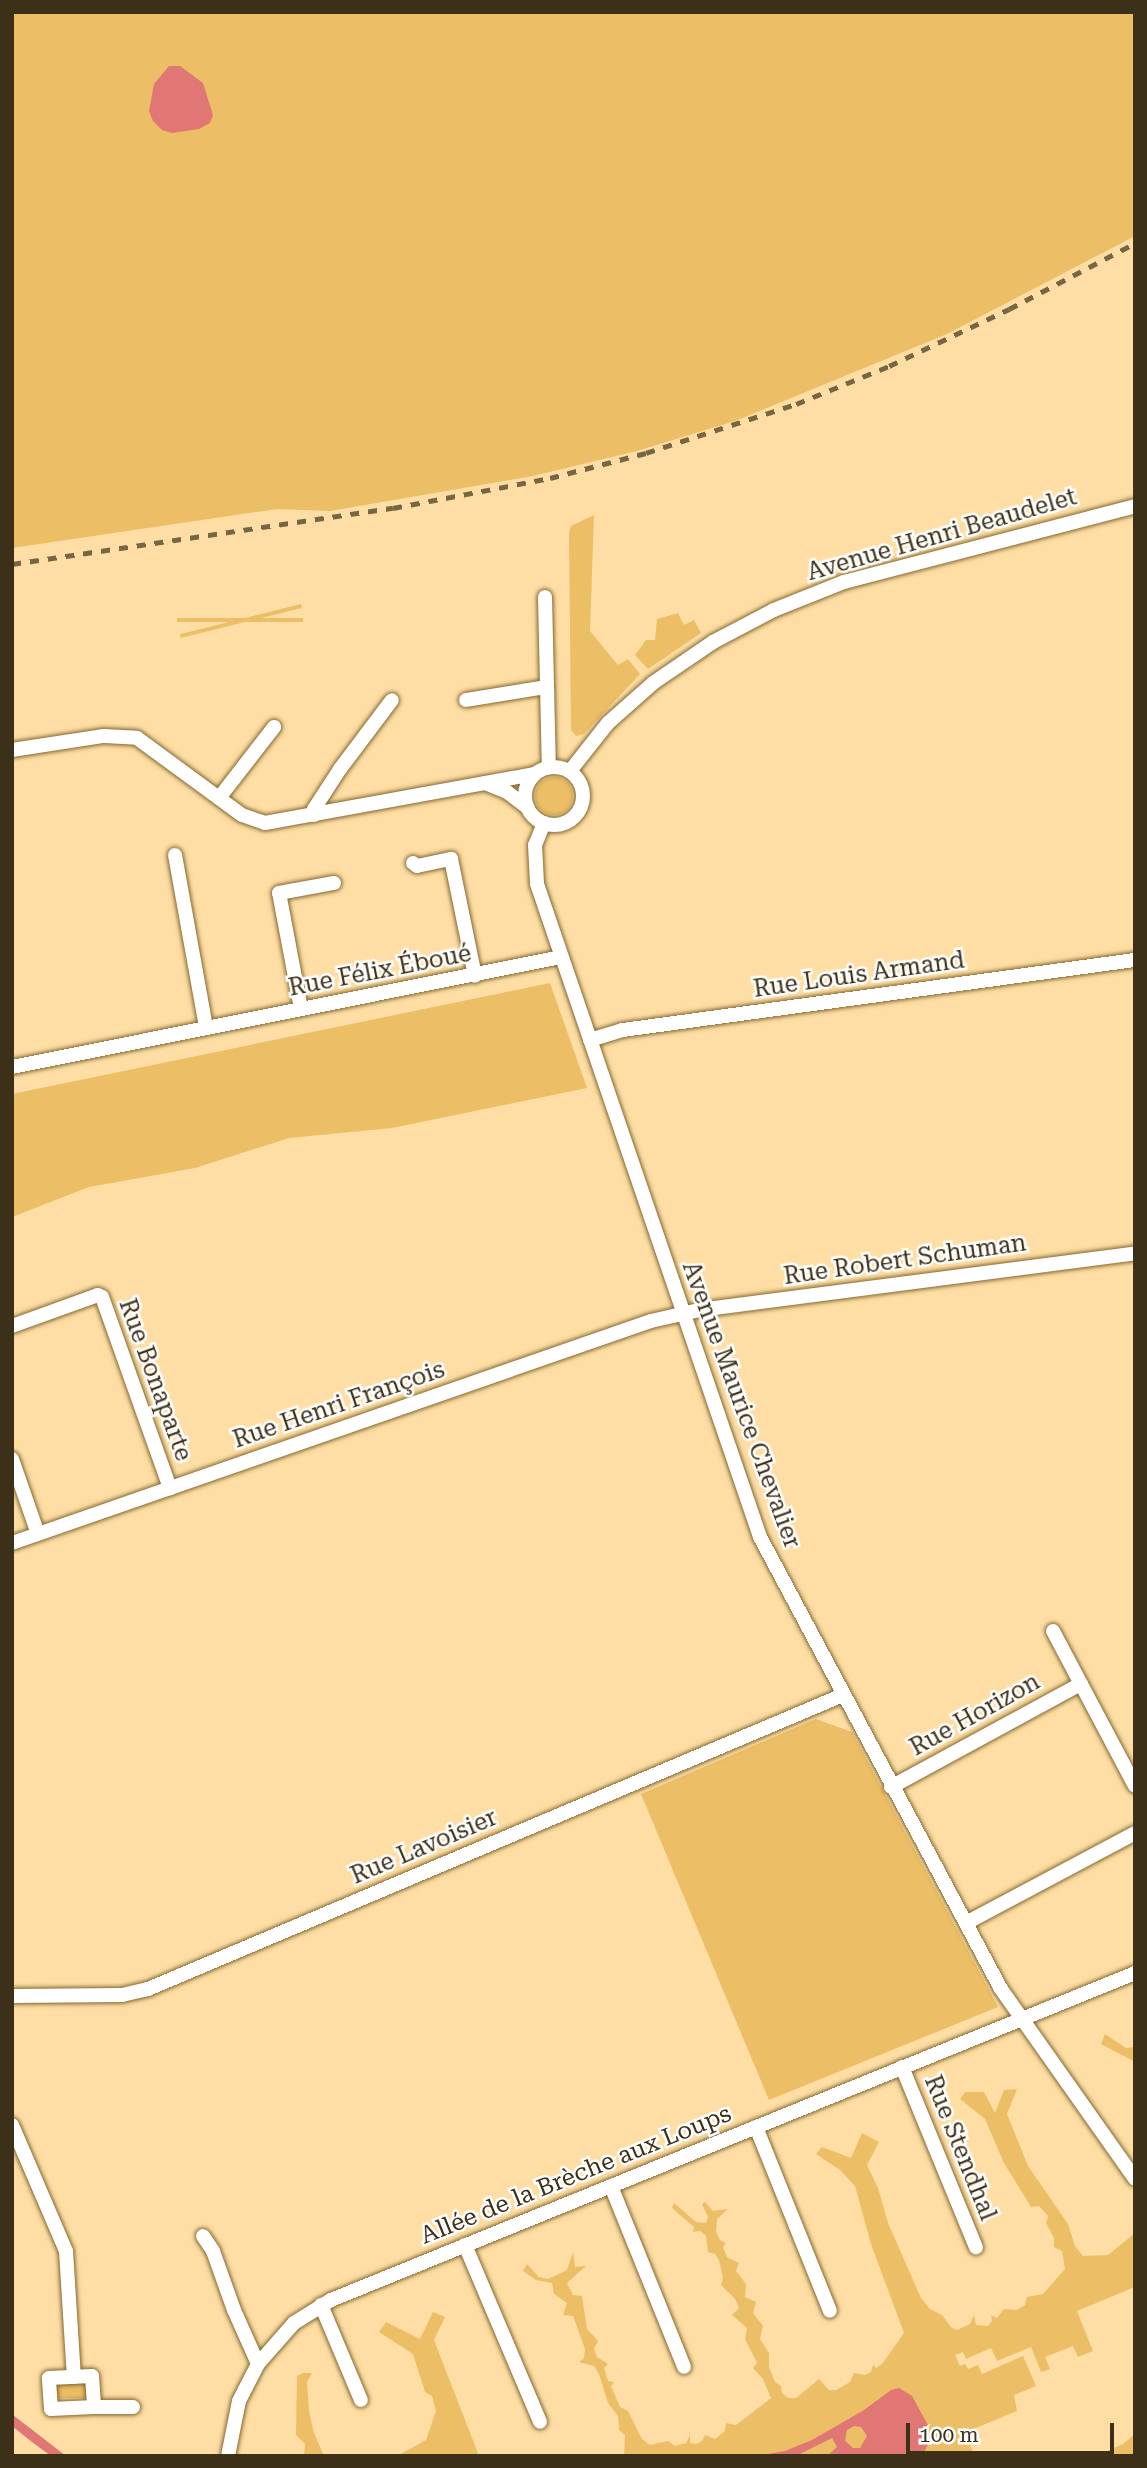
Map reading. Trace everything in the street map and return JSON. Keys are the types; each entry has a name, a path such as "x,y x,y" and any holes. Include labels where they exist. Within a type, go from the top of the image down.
{"street":[{"name":"Avenue Henri Beaudelet","path":"570,771 608,723 653,683 713,642 774,610 844,583 1135,506"},
{"path":"545,597 549,767"},
{"path":"466,700 546,687"},
{"path":"314,815 314,809 340,769 392,700"},
{"path":"219,798 274,727"},
{"path":"12,750 129,736 146,743 219,798 256,821 276,823 484,782 535,774 549,767 570,771 582,786 583,795 578,813 562,824 544,823 507,792 484,782"},
{"path":"528,808 526,790 535,774"},
{"name":"Avenue Maurice Chevalier","path":"544,823 535,845 534,870 681,1314 760,1537 891,1787 1020,2018 1135,2179"},
{"path":"175,855 206,1027"},
{"path":"413,863 417,866 451,859 475,976"},
{"path":"276,878 301,1009"},
{"path":"279,893 334,883"},
{"name":"Rue Félix Éboué","path":"12,1068 561,957"},
{"name":"Rue Louis Armand","path":"590,1040 623,1030 1135,960"},
{"name":"Rue Robert Schuman","path":"681,1314 1135,1253"},
{"name":"Rue Bonaparte","path":"12,1326 98,1295 102,1297 170,1488"},
{"name":"Rue Henri François","path":"12,1543 651,1321 681,1314"},
{"path":"12,1459 38,1534"},
{"name":"Rue Horizon","path":"1053,1631 1135,1786"},
{"name":"Rue Horizon","path":"891,1787 1081,1684"},
{"name":"Rue Lavoisier","path":"12,1996 122,1995 148,1989 843,1695"},
{"path":"966,1923 1135,1833"},
{"name":"Allée de la Brèche aux Loups","path":"228,2456 239,2401 258,2364 294,2323 321,2305 1135,1973"},
{"name":"Rue Stendhal","path":"902,2067 975,2246"},
{"path":"12,2125 66,2251 74,2377"},
{"path":"756,2127 830,2311"},
{"path":"611,2186 684,2367"},
{"path":"202,2236 213,2251 234,2310 258,2364"},
{"path":"465,2245 540,2422"},
{"path":"321,2305 360,2400"},
{"path":"94,2407 92,2376 49,2378 51,2409 133,2407"}],"shaded area":[{"path":"12,12 1135,12 1135,236 947,334 735,421 637,451 533,476 330,511 277,509 12,548"},
{"path":"169,66 180,66 203,83 213,115 210,123 199,129 172,133 162,130 153,121 149,111 154,84"},
{"path":"594,515 590,631 618,665 628,659 640,674 584,734 576,736 571,730 569,533 571,526"},
{"path":"301,604 302,608 181,638 180,634"},
{"path":"678,613 684,625 694,620 701,633 648,669 635,655 646,640 655,640 657,619"},
{"path":"177,618 303,618 303,622 177,622"},
{"path":"554,777 567,783 573,796 567,809 554,815 541,809 535,796 541,783"},
{"path":"550,983 587,1088 392,1128 289,1138 195,1168 89,1187 12,1217 12,1094"},
{"path":"816,1719 852,1732 998,2007 769,2100 641,1794"},
{"path":"1105,2034 1126,2048 1135,2047 1135,2062 1101,2044"},
{"path":"1017,2089 1007,2114 1028,2166 1068,2224 1075,2246 1083,2256 1108,2255 1135,2233 1135,2287 1077,2311 1093,2351 1078,2357 1073,2346 1045,2357 1050,2369 1041,2372 1031,2347 997,2361 991,2348 966,2359 963,2352 955,2355 960,2366 965,2364 968,2369 978,2365 982,2374 1023,2356 1036,2386 1014,2395 1017,2411 966,2432 974,2456 624,2456 625,2435 619,2430 618,2416 608,2403 599,2374 594,2366 579,2362 584,2358 585,2349 573,2316 563,2315 567,2303 554,2294 552,2283 536,2280 523,2271 527,2264 539,2277 548,2279 567,2270 573,2252 575,2267 586,2266 567,2283 573,2295 582,2296 587,2329 598,2341 594,2349 597,2357 608,2364 604,2368 608,2381 614,2382 611,2386 620,2407 628,2411 642,2439 650,2445 668,2441 675,2446 686,2443 690,2435 690,2443 696,2444 702,2441 705,2435 715,2439 725,2431 726,2423 736,2425 771,2398 763,2379 753,2368 757,2363 745,2339 747,2328 732,2315 739,2308 735,2299 721,2285 723,2278 719,2260 715,2254 708,2252 706,2236 700,2231 693,2232 694,2227 672,2208 674,2203 696,2222 706,2223 708,2217 702,2204 705,2202 713,2211 728,2209 717,2219 716,2232 720,2240 726,2243 723,2247 727,2257 739,2263 736,2271 746,2284 745,2297 756,2302 753,2313 763,2326 760,2339 769,2353 769,2367 775,2382 781,2386 782,2393 788,2398 796,2398 819,2379 829,2390 836,2390 850,2382 854,2373 865,2375 871,2372 873,2365 876,2368 882,2364 904,2333 871,2244 855,2186 840,2170 816,2154 822,2147 851,2158 862,2133 879,2142 867,2165 878,2188 888,2223 921,2298 930,2309 942,2315 951,2327 957,2330 970,2324 974,2315 976,2325 988,2326 992,2321 991,2315 997,2318 1004,2309 1017,2310 1025,2305 1027,2297 1043,2294 1065,2269 1062,2251 1054,2247 1054,2238 1046,2223 1048,2216 1039,2206 1031,2207 1004,2163 985,2119 960,2099 965,2092 984,2092 995,2113 1004,2090"},
{"path":"433,2312 445,2317 434,2340 479,2456 397,2456 426,2440 436,2411 432,2396 425,2392 413,2354 379,2332 386,2322 420,2339"},
{"path":"312,2373 307,2382 309,2411 314,2433 324,2456 304,2456 305,2444 296,2435 297,2376"},
{"path":"55,2383 86,2383 86,2398 55,2398"},
{"path":"899,2388 912,2396 928,2425 930,2438 923,2456 827,2456 837,2447 832,2438 796,2456 757,2456 785,2451 812,2440 864,2410 891,2390","holes":["854,2426 861,2427 867,2436 860,2448 853,2448 845,2441 847,2430"]},
{"path":"12,2413 66,2456 51,2456 32,2442 12,2426"},
{"path":"1135,2434 1135,2456 1096,2456 1123,2444"}],"railway":[{"path":"12,564 393,508 550,478 646,453 796,404 889,366 1009,309 1135,243"}]}
